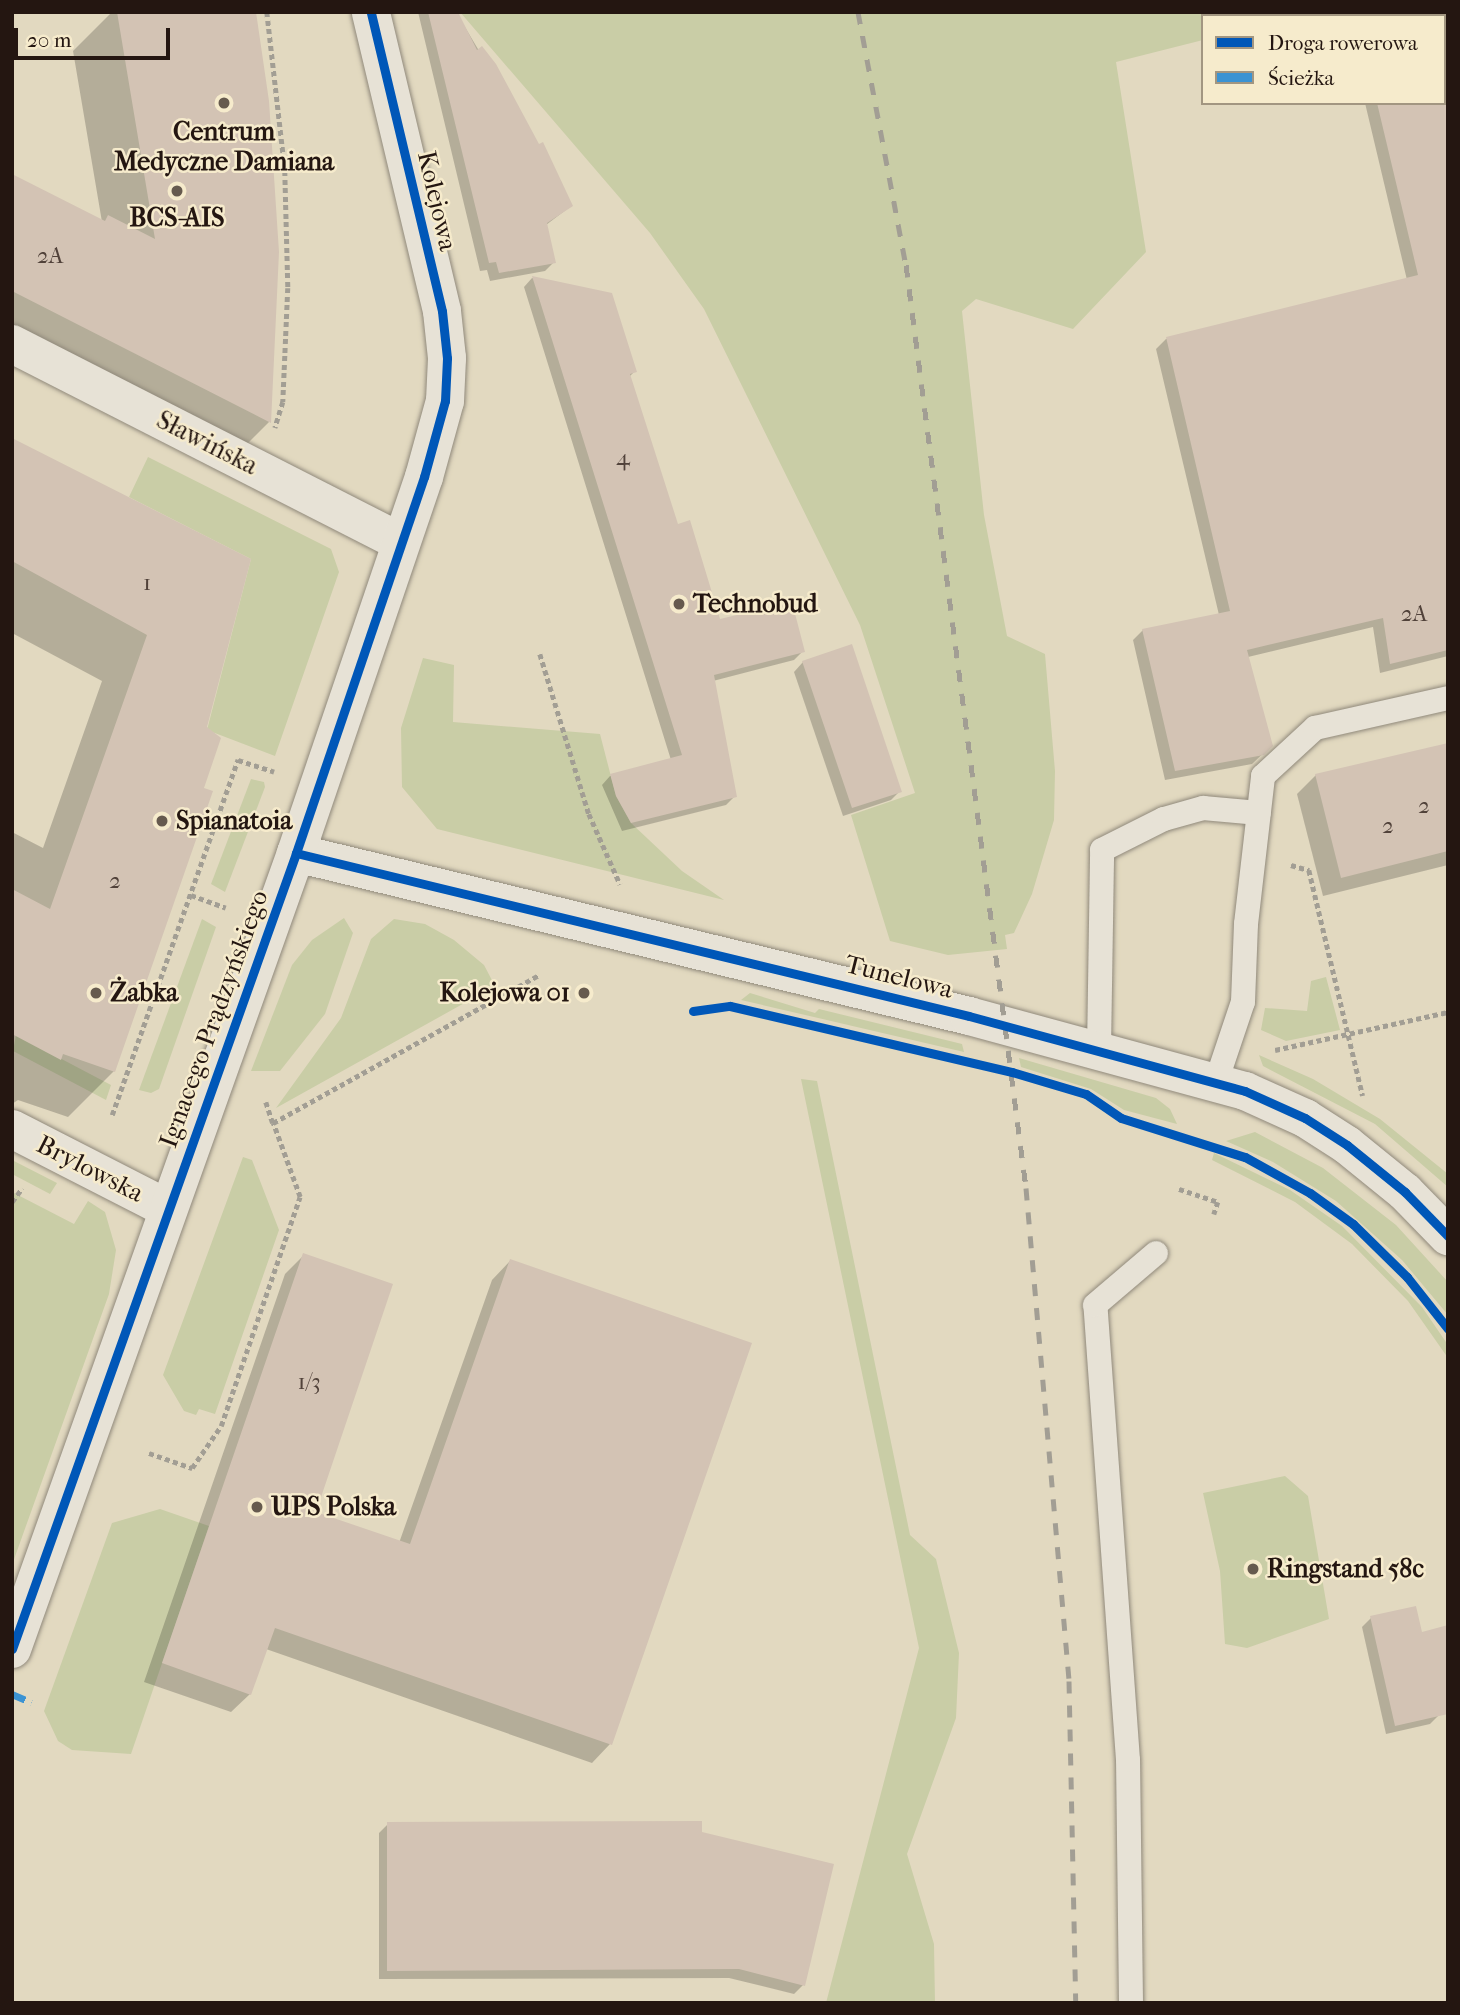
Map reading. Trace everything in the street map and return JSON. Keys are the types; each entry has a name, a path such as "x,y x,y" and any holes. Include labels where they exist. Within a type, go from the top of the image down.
{"street":[{"name":"Kolejowa","path":"371,12 442,311 447,358 445,401"},
{"name":"Sławińska","path":"12,344 401,542"},
{"name":"Ignacego Prądzyńskiego","path":"12,1649 296,853 401,542 445,401"},
{"name":"Tunelowa","path":"296,853 1099,1050 1216,1082 1269,1101 1326,1131 1396,1183 1448,1236"},
{"name":"Brylowska","path":"12,1129 168,1209"}],"lane":[{"path":"1216,1082 1244,1002 1263,776 1315,729 1448,698"},
{"path":"1099,1050 1102,850 1164,819 1203,808 1259,813"},
{"path":"1131,2003 1128,1760 1095,1305 1156,1254"}],"path":[{"path":"267,12 285,171 288,288 283,402 272,435"},
{"path":"540,654 589,814 626,898"},
{"path":"112,1115 238,760 279,773"},
{"path":"1255,856 1310,870 1363,1096"},
{"path":"191,895 230,910"},
{"path":"273,1123 539,975"},
{"path":"1275,1050 1448,1012"},
{"path":"149,1453 192,1468 221,1426 300,1197 266,1102"},
{"path":"12,1202 22,1188"},
{"path":"1179,1189 1218,1202 1214,1214"}],"green space":[{"path":"460,12 1307,12 1201,14 1201,41 1116,62 1146,252 1073,329 976,299 962,311 984,515 1007,636 1045,654 1055,771 1054,820 1032,894 1014,933 1005,935 1007,949 948,955 890,941 851,815 915,793 860,625 704,309 650,233"},
{"path":"148,457 331,549 339,572 275,756 207,730 251,559 129,497"},
{"path":"423,658 454,665 453,722 600,734 616,796 631,823 682,871 724,900 437,829 402,787 401,728"},
{"path":"251,779 264,782 265,787 225,892 211,884"},
{"path":"344,918 353,933 325,1014 280,1071 251,1071 292,965 312,940"},
{"path":"202,919 216,927 159,1089 151,1093 139,1090"},
{"path":"394,919 425,924 454,940 484,965 495,986 276,1108 341,1018 371,939"},
{"path":"1326,977 1340,1030 1286,1041 1261,1030 1265,1008 1307,1011 1311,981"},
{"path":"750,993 815,1013 819,1009 962,1044 964,1052 741,1000"},
{"path":"16,1035 111,1085 106,1100 13,1051"},
{"path":"1259,1055 1313,1079 1380,1119 1448,1174 1448,1187 1375,1124 1263,1066"},
{"path":"1019,1058 1156,1098 1170,1109 1177,1124 1124,1110 1091,1089 1021,1067"},
{"path":"801,1079 817,1081 910,1535 936,1559 959,1653 956,1718 907,1854 934,1944 935,2003 826,2003 919,1648"},
{"path":"1255,1132 1323,1168 1396,1225 1448,1282 1448,1315 1402,1260 1336,1201 1273,1162 1226,1141"},
{"path":"1214,1153 1290,1190 1342,1226 1422,1307 1448,1345 1448,1358 1408,1301 1352,1244 1295,1202 1212,1160"},
{"path":"243,1157 252,1160 279,1230 215,1414 199,1409 196,1415 184,1411 163,1375"},
{"path":"12,1160 57,1183 50,1194 12,1174"},
{"path":"12,1192 74,1224 88,1201 105,1212 116,1250 109,1294 12,1565"},
{"path":"1285,1476 1308,1496 1329,1619 1247,1648 1225,1644 1220,1571 1203,1493"},
{"path":"160,1509 209,1526 131,1754 72,1750 58,1741 44,1711 112,1523"}],"building":[{"path":"117,12 256,12 269,101 279,252 271,423 12,291 12,174 105,221 108,215 155,239"},
{"path":"428,12 458,12 477,50 482,46 496,64 539,144 543,142 573,206 547,223 556,263 499,273 496,262 489,263"},
{"path":"1448,103 1448,650 1390,664 1383,618 1247,650 1273,746 1264,755 1175,771 1142,629 1230,611 1166,337 1418,275 1377,105"},
{"path":"532,276 612,293 637,372 630,374 678,524 690,520 720,619 792,602 805,652 714,675 737,797 631,823 616,796 610,774 682,755"},
{"path":"12,438 251,559 207,727 221,738 204,788 213,791 115,1072 63,1054 61,1060 12,1034 12,889 50,909 147,635 12,561"},
{"path":"852,644 902,792 852,808 802,661"},
{"path":"1448,743 1448,851 1341,878 1315,774"},
{"path":"303,1253 393,1284 316,1512 410,1544 510,1259 752,1343 612,1745 275,1628 251,1695 162,1663"},
{"path":"1416,1606 1422,1632 1448,1625 1448,1714 1395,1726 1370,1616"},
{"path":"702,1821 702,1832 834,1864 805,1986 739,1969 387,1971 387,1822"}],"railway":[{"path":"858,12 906,265 1026,1188 1069,1681 1076,2003"}],"marked path":[{"path":"12,1694 31,1702"}],"cycle path":[{"path":"12,1649 296,853 424,477 445,401 447,358 442,311 371,12"},
{"path":"296,853 969,1016 1245,1091 1305,1118 1347,1145 1405,1192 1448,1236"},
{"path":"693,1011 730,1006 1012,1072 1086,1094 1121,1118 1245,1157 1310,1193 1353,1224 1407,1277 1448,1329"}],"place":[{"name":"Centrum Medyczne Damiana","path":"224,103"},
{"name":"BCS-AIS","path":"177,191"},
{"name":"Technobud","path":"679,604"},
{"name":"Spianatoia","path":"162,821"},
{"name":"Żabka","path":"96,993"},
{"name":"Kolejowa 01","path":"584,993"},
{"name":"UPS Polska","path":"257,1507"},
{"name":"Ringstand 58c","path":"1253,1569"}]}
